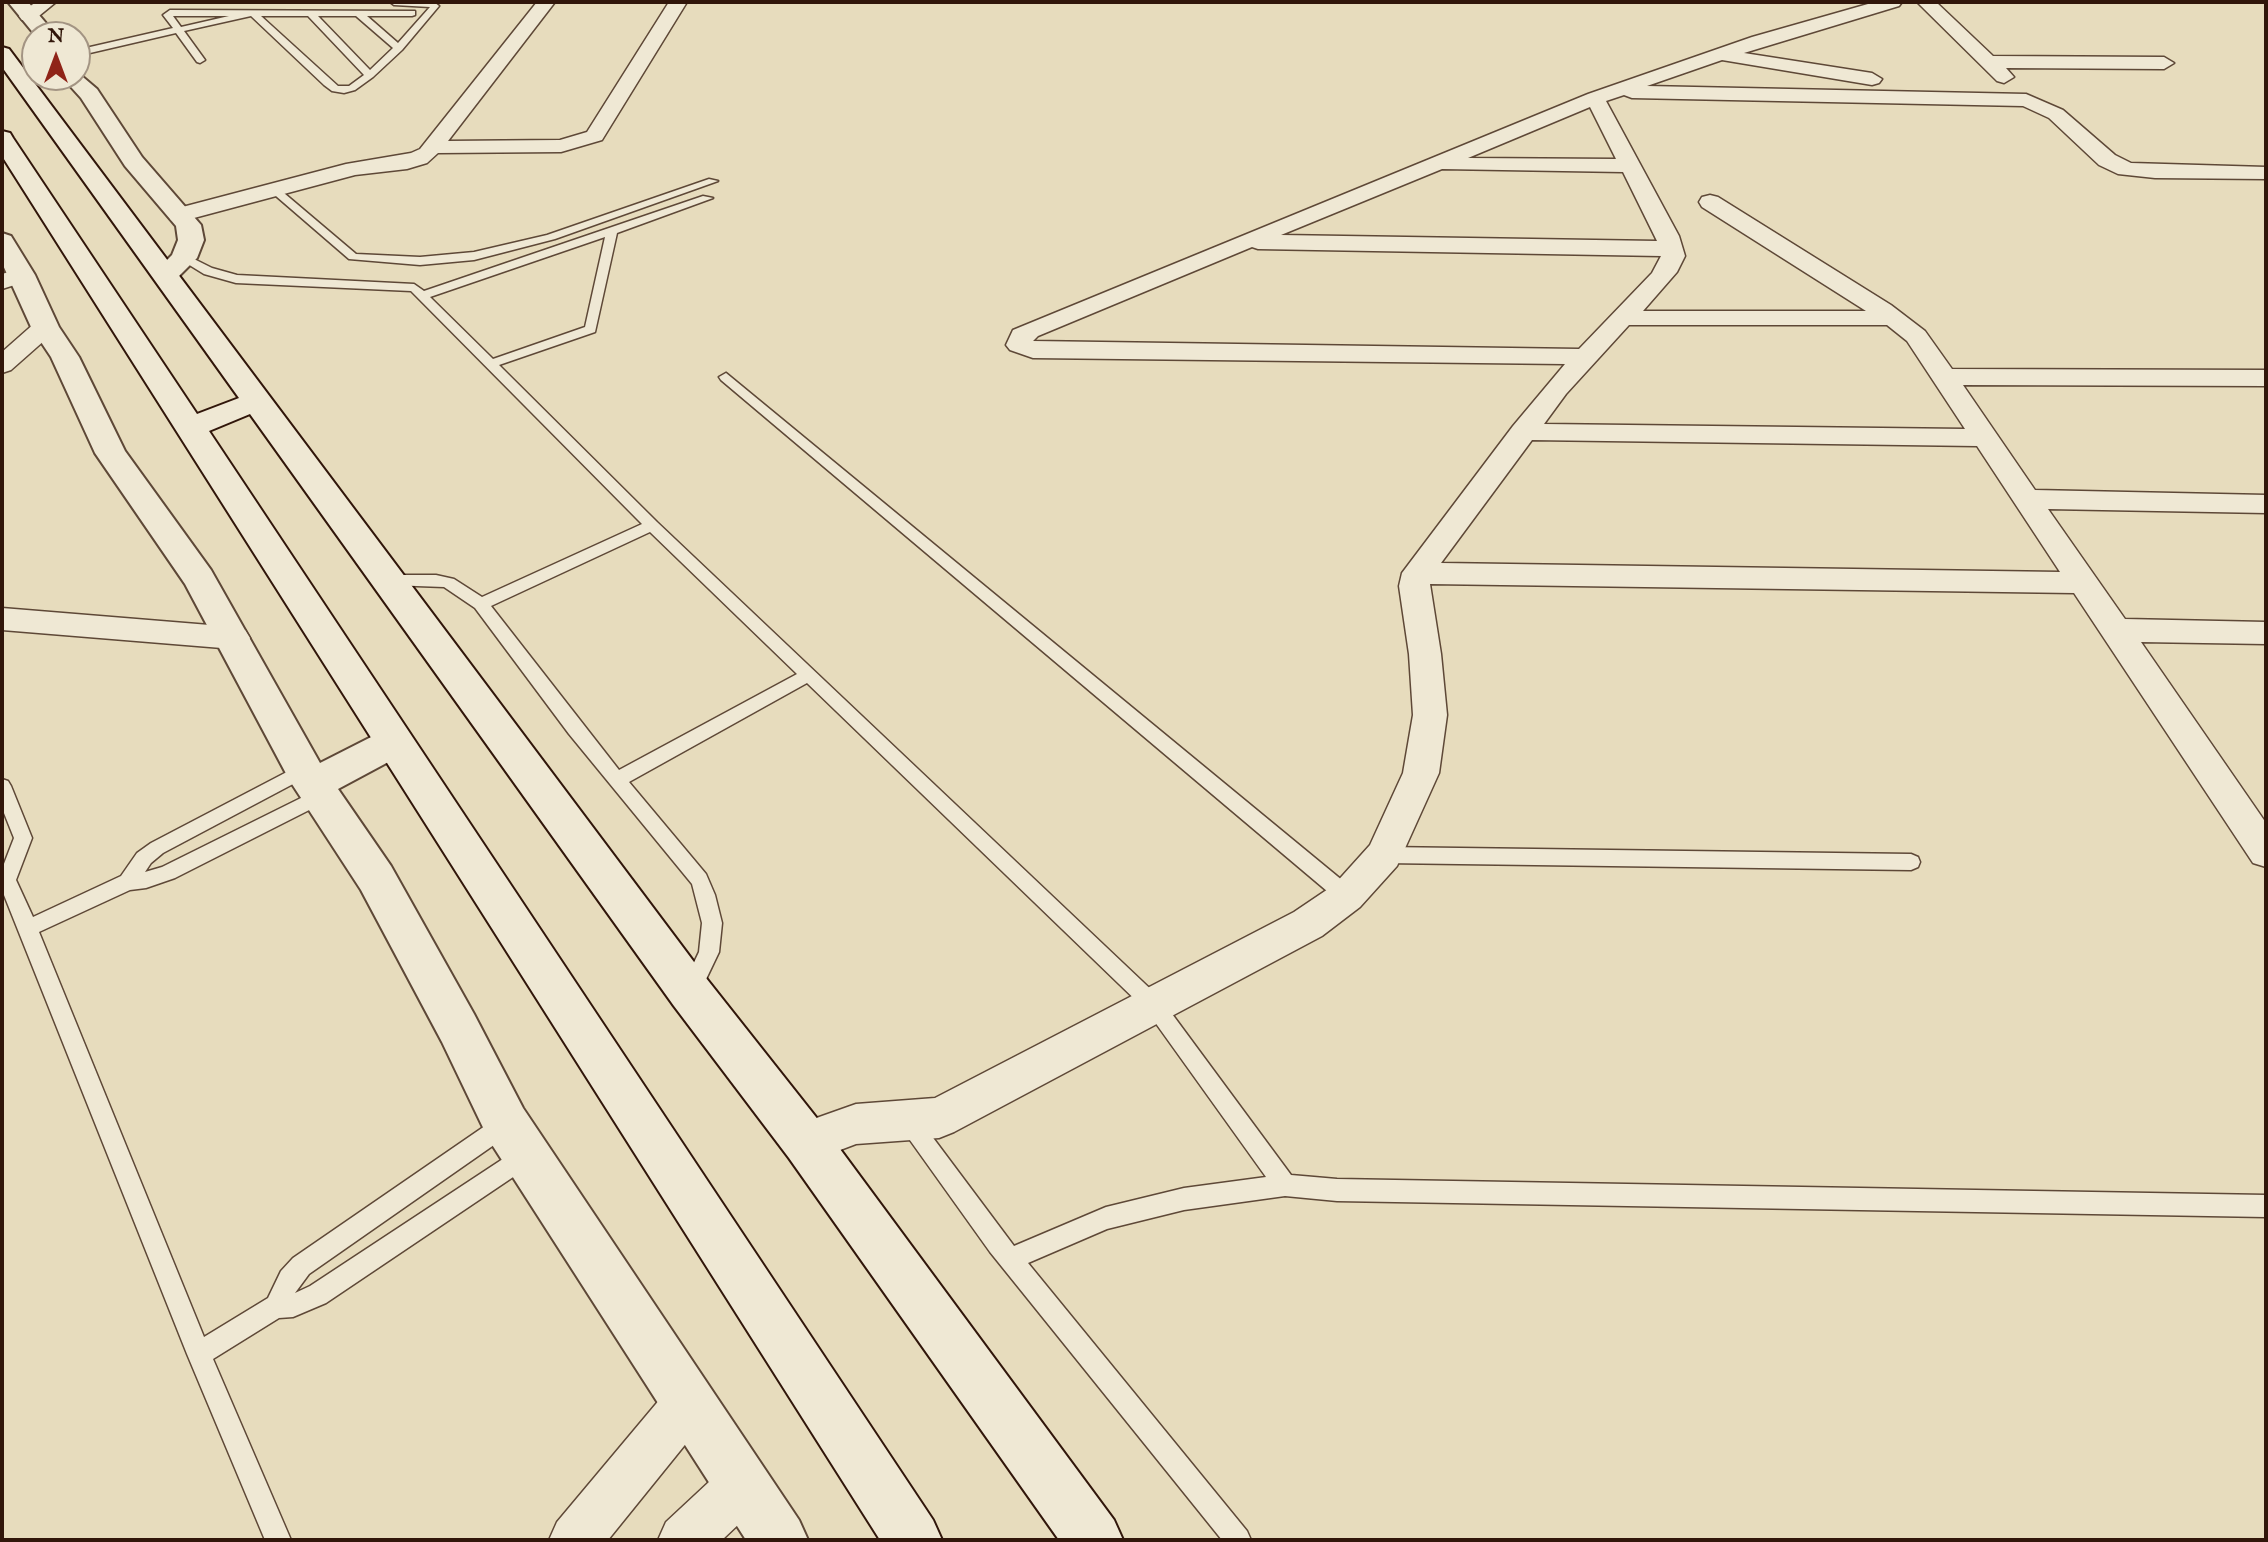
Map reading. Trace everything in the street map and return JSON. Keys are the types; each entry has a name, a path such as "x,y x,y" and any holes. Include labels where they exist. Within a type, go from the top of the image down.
{"main road":[{"path":"2,53 175,267 257,401 690,992 806,1142 1094,1540"},
{"path":"86,91 133,161 188,225 191,240 175,267"},
{"path":"2,138 913,1540"},
{"path":"9,266 65,356 110,453 199,578 313,784 376,878 516,1141 779,1540"},
{"path":"190,428 257,401"},
{"path":"313,784 394,742"}],"street":[{"path":"23,9 47,2"},
{"path":"179,215 354,169 411,161 427,153 546,2"},
{"path":"431,147 561,146 595,136 678,2"},
{"path":"1587,356 1033,351 1019,345 1022,335 1029,331 1431,163 1603,95 1720,55 1893,2"},
{"path":"1926,2 2026,100 2056,114 2107,159 2126,169 2155,172 2266,173"},
{"path":"1720,55 1992,99"},
{"path":"1989,62 2164,64"},
{"path":"1603,95 2026,100"},
{"path":"806,1142 856,1124 939,1118 1308,924 1347,896 1384,855 1421,773 1430,715 1425,654 1414,586 1417,572 1557,388 1669,267 1673,257 1672,248 1631,166 1603,95"},
{"path":"1431,163 1631,166"},
{"path":"1710,202 1893,318 1916,336 2265,849"},
{"path":"1240,242 1672,248"},
{"path":"1622,318 1893,318"},
{"path":"2,365 46,327"},
{"path":"1946,377 2266,378"},
{"path":"1523,432 1987,438"},
{"path":"2028,499 2266,504"},
{"path":"1417,572 2084,583"},
{"path":"2,620 234,638"},
{"path":"2116,630 2266,634"},
{"path":"575,1540 688,1403"},
{"path":"684,1540 742,1486"}],"lane":[{"path":"215,12 247,2"},
{"path":"394,2 428,2 432,9"},
{"path":"201,60 168,15 170,13 358,13 432,9 447,2"},
{"path":"253,13 335,89 352,88 370,75 432,9"},
{"path":"91,55 253,13"},
{"path":"358,13 398,48"},
{"path":"311,14 370,75"},
{"path":"91,50 180,33"},
{"path":"274,190 353,257 420,261 474,256 551,237 713,181"},
{"path":"421,296 707,198"},
{"path":"490,363 591,329 612,230"},
{"path":"175,267 208,271 236,279 414,288 652,525 1154,1005 1285,1185"},
{"path":"726,377 1347,896"},
{"path":"481,604 652,525"},
{"path":"389,580 436,580 449,583 481,604 617,780 699,879 706,895 712,923 709,951 690,992"},
{"path":"617,780 809,675"},
{"path":"28,928 128,882 168,873 313,784"},
{"path":"128,882 144,858 158,848 313,784"},
{"path":"2,786 23,838 4,879 28,928 199,1354 278,1540"},
{"path":"1384,855 1911,862"},
{"path":"906,1119 1010,1259 1238,1540"},
{"path":"199,1354 276,1306 306,1301 318,1295 516,1141"},
{"path":"276,1306 289,1279 301,1266 516,1141"},
{"path":"1010,1259 1106,1219 1184,1199 1233,1190 1285,1185 1351,1191 2266,1206"}]}
